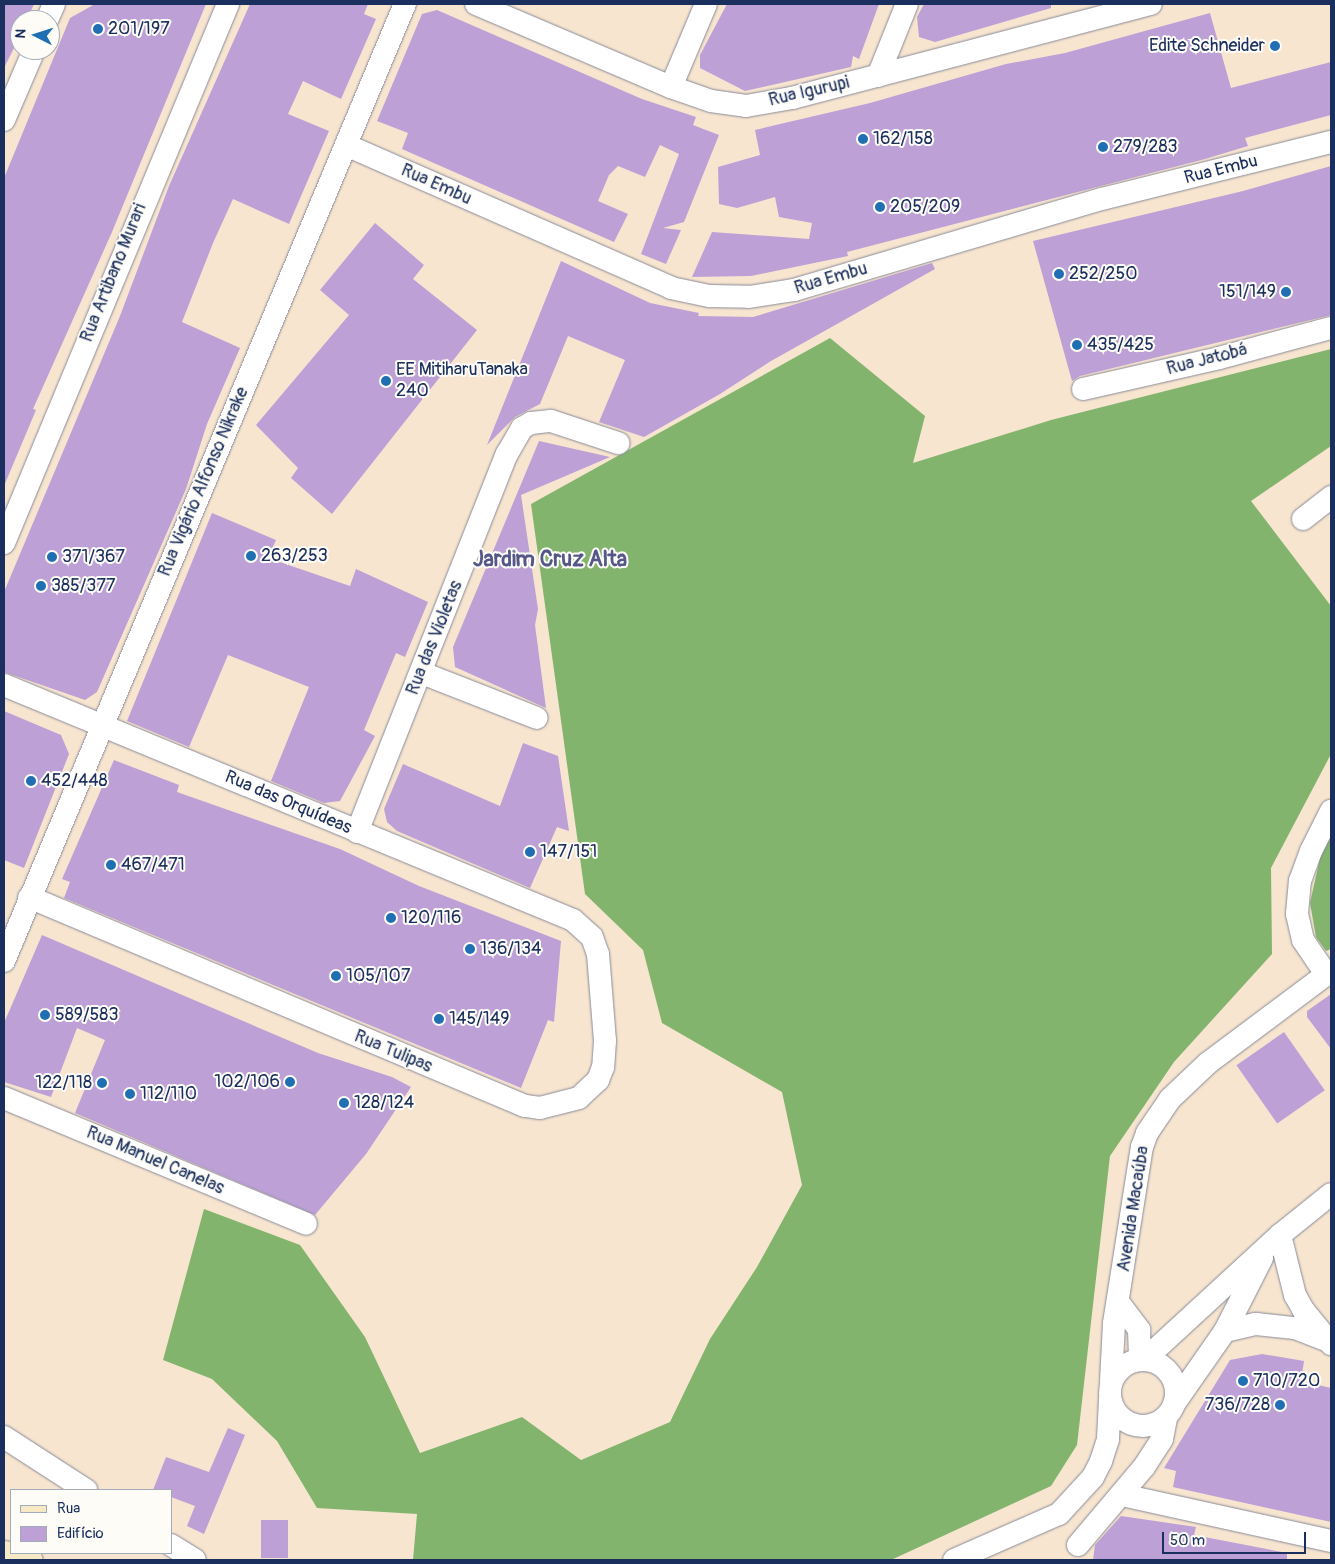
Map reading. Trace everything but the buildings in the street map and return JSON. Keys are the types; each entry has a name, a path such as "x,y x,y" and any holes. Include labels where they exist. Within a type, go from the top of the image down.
{"street":[{"name":"Rua Artibano Murari","path":"4,543 228,4"},
{"name":"Rua Vigário Alfonso Nikrake","path":"4,961 405,4"},
{"name":"Rua Igurupi","path":"476,4 671,87 711,101 746,106 792,98 1151,4"},
{"path":"671,87 706,4"},
{"path":"878,76 907,4"},
{"path":"4,120 30,60"},
{"name":"Rua Embu","path":"346,145 671,288 710,296 749,298 794,290 1102,199 1331,142"},
{"name":"Rua Jatobá","path":"1083,389 1331,328"},
{"name":"Rua das Violetas","path":"358,832 507,454 522,428 530,423 551,421 618,443"},
{"path":"1303,519 1331,497"},
{"path":"422,672 537,718"},
{"name":"Rua das Orquídeas","path":"4,685 574,920"},
{"path":"1329,973 1303,940 1297,914 1300,881 1311,851 1331,811"},
{"name":"Rua Tulipas","path":"30,897 503,1099 540,1108 579,1098 598,1080 603,1067 606,1041 598,954 592,937 574,920"},
{"name":"Avenida Macaúba","path":"1059,1514 1093,1477 1108,1440 1112,1338 1142,1147 1158,1114 1208,1064 1329,973"},
{"name":"Rua Manuel Canelas","path":"4,1098 306,1224"},
{"path":"1274,1240 1225,1331 1170,1411 1144,1426 1132,1425 1122,1419 1111,1390 1120,1368 1142,1360 1274,1240 1331,1194"},
{"path":"1274,1240 1295,1295 1328,1342"},
{"path":"1118,1303 1138,1330 1142,1360"},
{"path":"1225,1331 1256,1324 1295,1328 1328,1342"},
{"path":"1077,1553 1110,1505 1122,1495 1162,1439 1176,1393 1169,1372 1161,1365 1142,1360"},
{"path":"4,1437 84,1489"},
{"path":"1122,1495 1331,1541"},
{"path":"954,1560 1059,1514 1077,1553"},
{"path":"172,1546 195,1560"},
{"path":"4,1555 28,1560"}],"green space":[{"path":"830,338 925,416 913,463 1051,420 1331,349 1331,446 1251,501 1331,606 1331,754 1271,868 1272,954 1174,1062 1110,1156 1077,1445 1051,1486 891,1560 413,1560 417,1514 317,1508 277,1441 212,1379 163,1360 204,1209 300,1245 365,1337 420,1453 522,1417 581,1460 670,1422 710,1339 757,1267 802,1185 782,1092 662,1023 643,950 585,894 531,504"},
{"path":"1331,831 1331,949 1326,951 1316,937 1310,903 1322,849"}],"place":[{"name":"201/197","path":"98,29"},
{"name":"Edite Schneider","path":"1275,46"},
{"name":"162/158","path":"863,139"},
{"name":"279/283","path":"1103,147"},
{"name":"205/209","path":"880,207"},
{"name":"252/250","path":"1059,274"},
{"name":"151/149","path":"1286,292"},
{"name":"435/425","path":"1077,345"},
{"name":"EE MitiharuTanaka 240","path":"386,381"},
{"name":"263/253","path":"251,556"},
{"name":"371/367","path":"52,557"},
{"name":"385/377","path":"41,586"},
{"name":"452/448","path":"31,781"},
{"name":"147/151","path":"530,852"},
{"name":"467/471","path":"111,865"},
{"name":"120/116","path":"391,918"},
{"name":"136/134","path":"470,949"},
{"name":"105/107","path":"336,976"},
{"name":"589/583","path":"45,1015"},
{"name":"145/149","path":"439,1019"},
{"name":"102/106","path":"290,1082"},
{"name":"122/118","path":"102,1083"},
{"name":"112/110","path":"130,1094"},
{"name":"128/124","path":"344,1103"},
{"name":"710/720","path":"1243,1381"},
{"name":"736/728","path":"1280,1405"}],"district":[{"name":"Jardim Cruz Alta","path":"550,560"}]}
